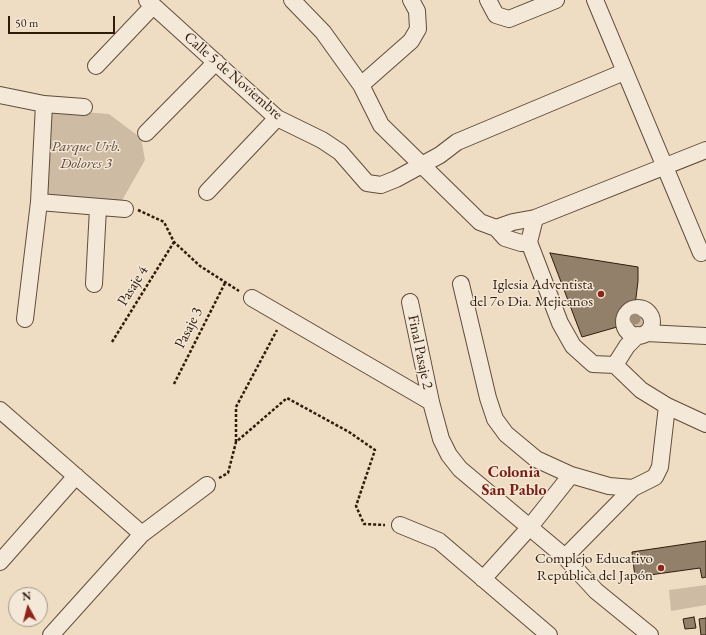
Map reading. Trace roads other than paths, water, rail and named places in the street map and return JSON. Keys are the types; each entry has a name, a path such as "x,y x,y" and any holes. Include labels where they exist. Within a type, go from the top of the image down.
{"street":[{"path":"292,0 323,32 361,85 381,125 480,222 496,228 505,238 520,243 529,242"},
{"path":"361,85 411,41 418,29 416,11 411,0"},
{"path":"488,0 496,15 509,19 556,0"},
{"path":"595,0 701,253"},
{"path":"96,66 150,3"},
{"name":"Calle 5 de Noviembre","path":"150,3 277,118 322,140 340,152 367,183 381,185 396,179 440,155 457,142 624,72"},
{"path":"146,133 216,62"},
{"path":"0,95 44,104 84,107"},
{"path":"25,318 39,202 44,104"},
{"path":"207,192 277,118"},
{"path":"496,228 513,222 536,218 706,150"},
{"path":"39,202 125,209"},
{"path":"94,284 98,208"},
{"path":"536,218 529,242 560,323 573,346 593,364 615,365 641,390 667,406 706,424"},
{"path":"461,284 488,398 495,419 506,434 536,459 571,475 609,486 633,488"},
{"path":"252,298 284,315 431,402"},
{"name":"Final Pasaje 2","path":"410,302 431,402 441,439 449,456 460,469 529,528 565,556 596,591 650,635"},
{"path":"615,365 627,346 642,334 706,336"},
{"path":"565,556 633,488 655,478 660,467 667,406"},
{"path":"0,410 142,534"},
{"path":"483,579 529,528 571,475"},
{"path":"0,562 76,476"},
{"path":"51,635 142,534 207,485"},
{"path":"400,525 439,541 549,635"}],"place":[{"name":"Iglesia Adventista del 7o Dia. Mejicanos","path":"601,294"},
{"name":"Complejo Educativo República del Japón","path":"661,568"}],"district":[{"name":"Colonia San Pablo","path":"514,482"}],"park label":[{"name":"Parque Urb. Dolores 3","path":"86,156"}]}
